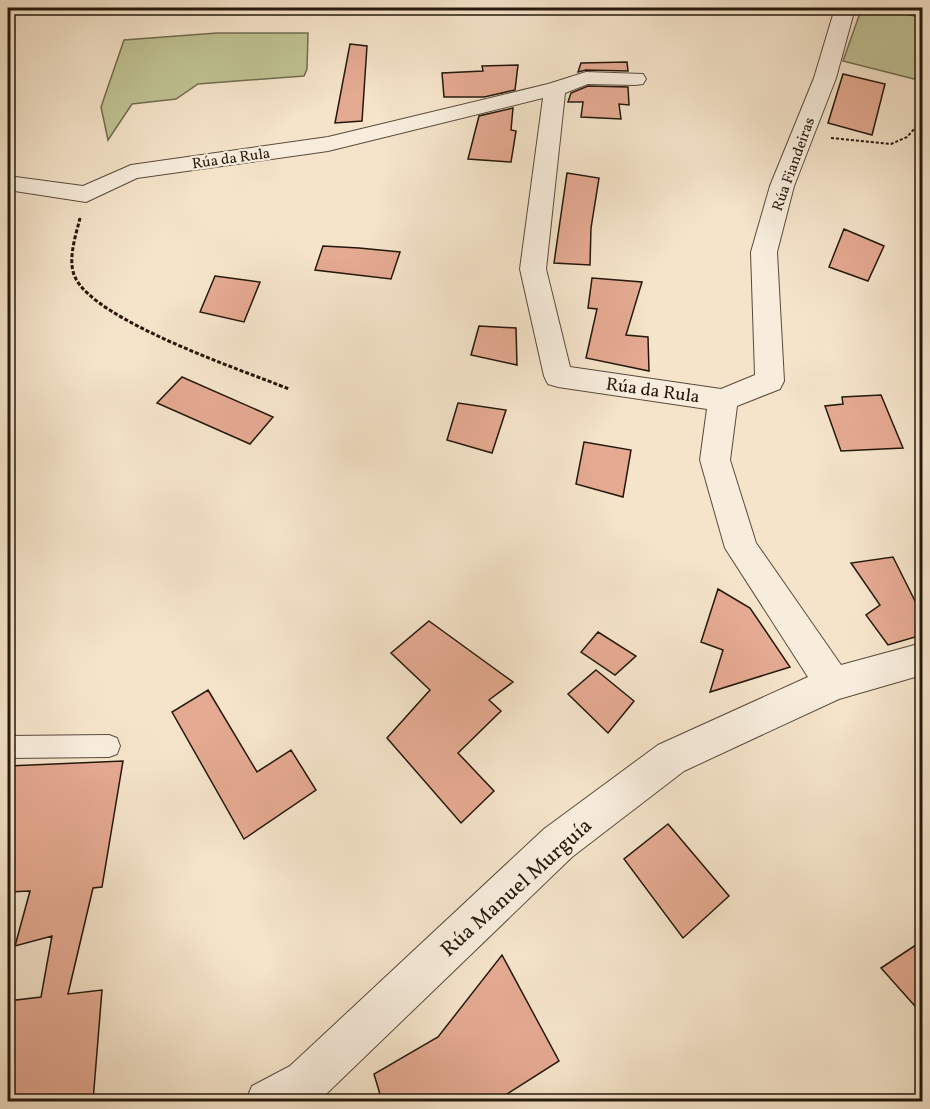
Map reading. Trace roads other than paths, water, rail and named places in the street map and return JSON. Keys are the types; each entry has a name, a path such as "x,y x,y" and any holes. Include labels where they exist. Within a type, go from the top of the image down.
{"street":[{"name":"Rúa Fiandeiras","path":"723,400 770,381 764,252 782,186 825,78 845,8"},
{"name":"Rúa da Rula","path":"8,183 86,194 131,172 328,144 555,89 586,78 635,79"},
{"name":"Rúa da Rula","path":"555,89 533,270 558,376 723,400 715,460 741,548 833,684"},
{"name":"Rúa Manuel Murguía","path":"296,1095 558,843 671,758 833,684 922,659"}],"lane":[{"path":"8,747 109,746"}]}
